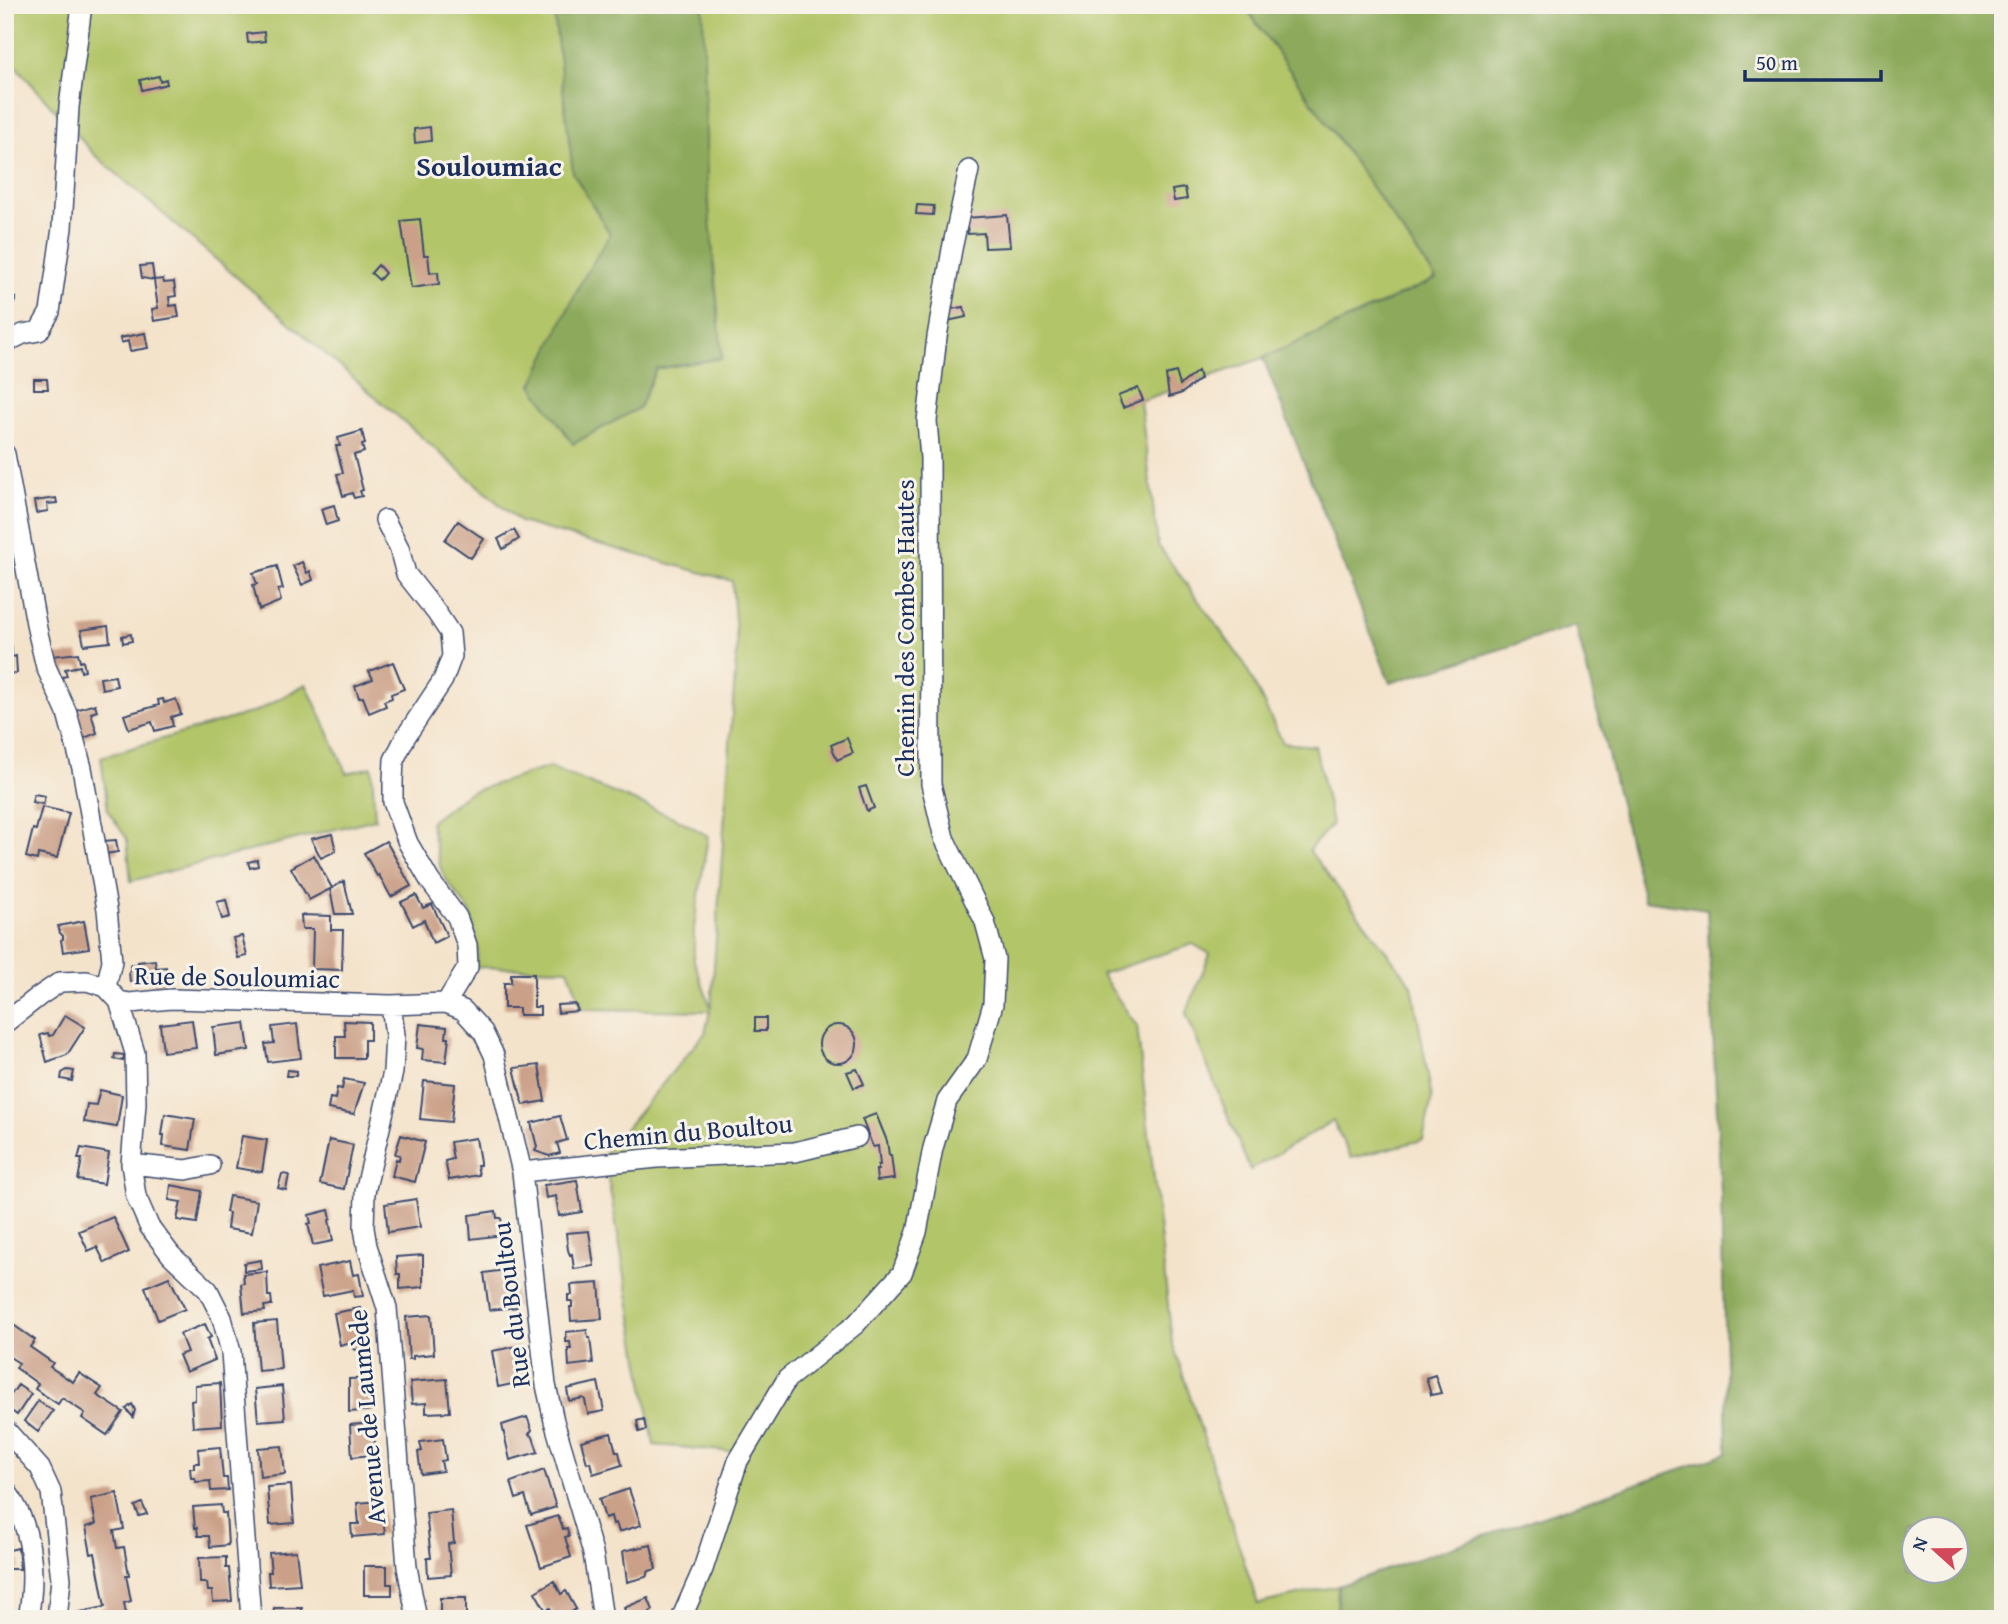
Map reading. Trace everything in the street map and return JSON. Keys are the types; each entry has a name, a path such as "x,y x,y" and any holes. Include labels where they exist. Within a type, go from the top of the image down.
{"street":[{"path":"5,343 23,334 39,331 50,312 62,228 69,107 82,5"},
{"name":"Chemin des Combes Hautes","path":"681,1619 703,1569 738,1461 788,1379 856,1324 902,1273 917,1232 933,1148 947,1101 977,1059 993,1004 995,959 985,922 944,838 931,784 928,421 937,337 969,170"},
{"path":"5,454 46,667 67,713 82,768 107,909 112,994 135,1053 136,1104 131,1164 136,1196 149,1226 171,1255 208,1290 222,1318 231,1352 251,1619"},
{"path":"385,520 399,548 406,574 450,633 452,656 443,680 394,760 393,781 393,802 408,843 430,881 457,917 467,945 468,967 446,1003"},
{"name":"Rue de Souloumiac","path":"5,1023 60,982 87,981 130,1003 171,999 391,1005 446,1003"},
{"name":"Rue du Boultou","path":"446,1003 463,1010 483,1031 494,1055 522,1172 546,1385 593,1553 603,1619"},
{"name":"Avenue de Laumède","path":"391,1005 395,1035 393,1072 365,1192 364,1228 387,1308 407,1567 417,1619"},
{"name":"Chemin du Boultou","path":"522,1172 657,1158 795,1152 857,1137"},
{"path":"131,1164 186,1170 210,1165"},
{"path":"5,1429 40,1468 51,1492 61,1579 57,1619"},
{"path":"5,1489 24,1523 31,1551 33,1578 28,1619"}],"green space":[{"path":"5,5 1244,5 1436,279 1263,358 1140,401 1158,545 1244,663 1283,743 1315,746 1332,824 1309,850 1412,985 1432,1098 1423,1140 1351,1158 1333,1121 1250,1170 1186,1014 1210,954 1193,944 1101,974 1137,1026 1172,1341 1258,1604 1338,1586 1337,1619 684,1619 736,1452 654,1445 604,1154 705,1033 710,1011 583,1009 568,969 476,967 478,950 471,913 444,877 430,822 468,793 549,767 676,818 708,836 694,928 694,961 711,1008 737,647 732,581 520,522 94,154 5,54"},
{"path":"553,5 703,5 707,184 722,358 656,369 639,408 573,444 532,385 579,286 610,234 573,173"},
{"path":"1244,5 2003,5 2003,1619 1337,1619 1338,1586 1727,1453 1721,1194 1707,909 1644,900 1576,626 1390,683 1263,358 1436,279"},
{"path":"306,684 347,773 372,767 375,819 131,881 127,839 108,811 101,757 257,711"}],"building":[{"path":"264,32 265,41 248,43 247,34"},
{"path":"159,76 160,81 166,79 167,84 142,90 140,80"},
{"path":"430,127 431,141 415,143 414,129"},
{"path":"9,150 10,171 5,171 5,151"},
{"path":"1185,188 1187,199 1174,201 1172,190"},
{"path":"917,205 934,206 933,215 916,214"},
{"path":"1007,215 1010,247 985,248 984,233 968,234 966,218"},
{"path":"420,219 424,255 428,255 430,273 438,272 439,284 411,288 401,221"},
{"path":"152,265 154,280 142,278 140,266"},
{"path":"378,265 385,273 379,280 371,273"},
{"path":"154,280 174,282 176,296 169,297 170,306 177,305 179,317 154,321 152,309 158,308"},
{"path":"5,295 16,298 9,316 5,315"},
{"path":"964,307 966,317 943,322 945,310"},
{"path":"145,333 148,348 130,351 128,341 121,343 120,338"},
{"path":"1198,371 1200,379 1182,393 1169,397 1166,375 1176,372 1180,385"},
{"path":"34,379 47,379 48,389 34,389"},
{"path":"1138,388 1143,400 1123,408 1118,396"},
{"path":"362,431 364,452 354,455 363,490 360,491 362,496 354,498 352,493 343,496 337,474 343,473 336,446 340,446 338,438"},
{"path":"56,498 57,503 47,504 48,511 36,513 34,501"},
{"path":"334,505 338,521 326,525 321,509"},
{"path":"458,521 484,539 471,558 445,540"},
{"path":"514,530 519,539 503,549 498,539"},
{"path":"302,562 307,573 310,571 313,580 302,585 293,566"},
{"path":"277,566 283,589 278,590 281,601 259,610 253,585 257,584 253,573"},
{"path":"9,582 11,598 5,599 5,583"},
{"path":"108,626 110,642 84,645 81,630"},
{"path":"131,634 132,641 123,643 122,636"},
{"path":"5,647 12,647 12,657 16,656 17,673 5,674"},
{"path":"78,653 85,671 81,672 80,666 65,669 67,676 57,678 52,656"},
{"path":"393,662 404,689 391,694 392,698 384,701 386,706 369,713 355,686 373,679 369,671"},
{"path":"115,676 117,686 102,689 100,678"},
{"path":"163,699 164,703 176,699 181,714 171,717 173,726 155,731 152,722 129,729 124,715 159,705 158,700"},
{"path":"95,704 97,711 91,713 97,733 82,739 73,711"},
{"path":"847,738 853,753 837,760 831,745"},
{"path":"866,786 874,808 867,811 859,788"},
{"path":"34,794 45,796 43,804 32,802"},
{"path":"42,807 69,813 57,858 38,854 37,860 26,857"},
{"path":"332,834 336,851 321,858 311,839"},
{"path":"116,840 118,852 105,854 103,841"},
{"path":"386,841 411,886 391,897 364,853"},
{"path":"314,855 332,888 344,881 352,914 335,914 330,889 309,900 291,868"},
{"path":"257,860 258,866 250,868 248,862"},
{"path":"416,895 423,908 432,904 447,936 433,943 424,920 413,926 401,902"},
{"path":"226,900 230,917 222,919 217,902"},
{"path":"301,915 331,916 331,930 343,930 342,970 312,969 313,929 302,929"},
{"path":"84,921 89,948 63,952 63,936 58,926"},
{"path":"242,936 247,956 238,958 233,938"},
{"path":"155,960 156,968 166,967 168,983 153,985 152,980 130,982 130,965"},
{"path":"511,974 534,974 534,1007 540,1007 540,1015 519,1015 519,1008 504,1008 504,983 511,983"},
{"path":"575,1004 578,1011 558,1013 557,1005"},
{"path":"65,1015 85,1027 67,1055 47,1062 40,1035 53,1035"},
{"path":"755,1018 766,1018 766,1031 755,1031"},
{"path":"192,1020 196,1048 163,1052 160,1024"},
{"path":"344,1021 370,1022 370,1040 364,1040 364,1058 336,1058 336,1036 345,1036"},
{"path":"245,1023 249,1050 216,1055 213,1027"},
{"path":"297,1024 301,1058 268,1062 265,1044 274,1043 272,1027"},
{"path":"420,1024 447,1027 446,1038 449,1038 446,1062 422,1060 423,1049 417,1048"},
{"path":"838,1025 851,1031 857,1044 851,1057 838,1063 825,1057 819,1044 825,1031"},
{"path":"115,1054 124,1055 123,1061 114,1059"},
{"path":"539,1065 545,1101 523,1105 514,1068"},
{"path":"857,1069 864,1084 854,1088 847,1072"},
{"path":"67,1070 74,1071 72,1081 61,1079 62,1073"},
{"path":"287,1070 297,1071 296,1076 286,1076"},
{"path":"344,1079 364,1083 354,1114 328,1109 330,1098 335,1099 337,1088 342,1089"},
{"path":"424,1081 455,1084 451,1122 420,1119"},
{"path":"100,1090 122,1095 117,1127 84,1122 87,1104 96,1105"},
{"path":"165,1114 195,1119 190,1150 163,1146"},
{"path":"876,1114 891,1155 894,1179 877,1181 876,1170 880,1165 878,1146 873,1147 862,1119"},
{"path":"560,1116 567,1140 557,1143 560,1153 549,1156 535,1151 537,1147 531,1123"},
{"path":"401,1135 425,1142 415,1182 392,1176 396,1159 399,1160 400,1155 395,1154"},
{"path":"242,1136 267,1140 262,1172 236,1168"},
{"path":"476,1138 479,1175 449,1180 445,1161 453,1159 450,1142"},
{"path":"329,1140 353,1145 344,1189 320,1184"},
{"path":"81,1148 109,1153 104,1184 78,1180"},
{"path":"282,1174 289,1175 286,1190 278,1188"},
{"path":"577,1180 582,1212 559,1216 556,1196 546,1198 544,1185"},
{"path":"171,1185 202,1191 197,1223 177,1220 181,1202 169,1200"},
{"path":"229,1196 257,1201 252,1233 227,1229"},
{"path":"416,1199 420,1227 388,1232 385,1204"},
{"path":"329,1210 333,1241 313,1245 308,1224 311,1223 309,1215"},
{"path":"496,1211 497,1218 501,1218 503,1235 471,1239 469,1215"},
{"path":"113,1217 129,1252 105,1263 97,1247 88,1251 79,1231"},
{"path":"589,1231 594,1266 574,1269 566,1233"},
{"path":"423,1255 423,1287 400,1289 396,1257"},
{"path":"261,1260 262,1269 244,1271 244,1263"},
{"path":"350,1261 353,1275 359,1274 363,1296 354,1297 353,1290 323,1296 317,1268"},
{"path":"512,1269 517,1307 489,1310 484,1273"},
{"path":"267,1272 268,1296 271,1296 272,1305 264,1306 265,1311 244,1313 241,1284 244,1283 243,1274"},
{"path":"169,1277 185,1309 158,1320 145,1287"},
{"path":"599,1283 602,1319 571,1321 572,1301 568,1301 568,1295 572,1295 571,1285"},
{"path":"360,1308 363,1323 359,1324 364,1349 356,1350 351,1342 340,1345 334,1313"},
{"path":"431,1315 434,1354 413,1356 413,1359 409,1359 406,1317"},
{"path":"277,1321 281,1369 258,1371 254,1323"},
{"path":"12,1324 35,1340 30,1347 53,1363 50,1367 73,1382 79,1373 102,1388 97,1395 123,1412 107,1435 82,1418 85,1413 62,1398 58,1404 35,1389 38,1384 16,1368 19,1363 5,1354 5,1331 7,1332"},
{"path":"205,1324 211,1337 207,1339 215,1360 186,1372 179,1355 187,1352 180,1334"},
{"path":"587,1330 593,1363 569,1366 568,1349 571,1349 570,1342 566,1342 566,1332"},
{"path":"519,1346 526,1381 498,1387 492,1351"},
{"path":"1435,1375 1441,1393 1431,1395 1426,1378"},
{"path":"370,1378 373,1410 349,1412 349,1379"},
{"path":"447,1379 450,1412 426,1413 426,1403 412,1404 410,1382"},
{"path":"598,1382 604,1411 588,1414 583,1398 569,1401 567,1389"},
{"path":"220,1383 222,1425 193,1427 191,1401 195,1400 195,1385"},
{"path":"18,1385 31,1394 17,1415 5,1406 5,1403"},
{"path":"282,1386 285,1419 258,1421 255,1389"},
{"path":"38,1401 53,1411 38,1432 24,1421"},
{"path":"132,1404 135,1410 133,1417 126,1409"},
{"path":"527,1417 532,1430 529,1434 533,1437 538,1452 510,1460 502,1425"},
{"path":"644,1419 646,1430 639,1432 637,1421"},
{"path":"373,1423 375,1444 371,1444 372,1455 352,1457 350,1425"},
{"path":"611,1433 622,1465 593,1474 581,1441"},
{"path":"443,1439 446,1460 441,1461 443,1471 421,1474 418,1452 422,1451 420,1442"},
{"path":"282,1446 285,1474 260,1477 258,1448"},
{"path":"220,1447 223,1478 227,1478 228,1490 211,1491 210,1481 196,1482 195,1478 191,1478 190,1468 194,1468 194,1463 199,1463 198,1449"},
{"path":"544,1470 556,1507 531,1515 525,1496 516,1499 511,1482"},
{"path":"291,1485 294,1523 270,1525 267,1487"},
{"path":"629,1489 641,1525 619,1532 611,1516 605,1518 599,1499"},
{"path":"117,1493 124,1529 114,1531 117,1548 124,1547 129,1575 126,1575 131,1601 124,1603 127,1619 74,1619 75,1613 105,1607 95,1553 91,1554 86,1527 96,1524 91,1499"},
{"path":"381,1501 385,1534 352,1537 351,1524 359,1524 357,1503"},
{"path":"142,1503 147,1514 139,1516 135,1506"},
{"path":"221,1505 222,1513 226,1513 228,1545 210,1547 209,1536 198,1536 193,1507"},
{"path":"451,1510 454,1543 448,1544 451,1575 428,1577 427,1558 431,1558 426,1513"},
{"path":"558,1516 563,1529 567,1528 569,1536 565,1537 571,1557 541,1567 527,1525"},
{"path":"651,1545 656,1569 649,1571 646,1577 627,1582 623,1551"},
{"path":"18,1548 20,1569 5,1569 5,1551"},
{"path":"296,1551 300,1584 269,1586 269,1553"},
{"path":"226,1557 232,1601 213,1602 212,1591 208,1591 207,1583 200,1583 199,1558"},
{"path":"364,1566 387,1566 387,1584 392,1584 392,1595 364,1595"},
{"path":"554,1581 561,1594 566,1591 576,1609 560,1619 556,1619 550,1608 546,1611 535,1592"},
{"path":"440,1598 466,1598 466,1619 440,1619"},
{"path":"648,1598 653,1610 650,1612 652,1619 629,1619 624,1608"},
{"path":"274,1608 302,1608 301,1619 273,1619"},
{"path":"203,1614 232,1616 232,1619 203,1619"}],"district":[{"name":"Souloumiac","path":"489,166"}]}
